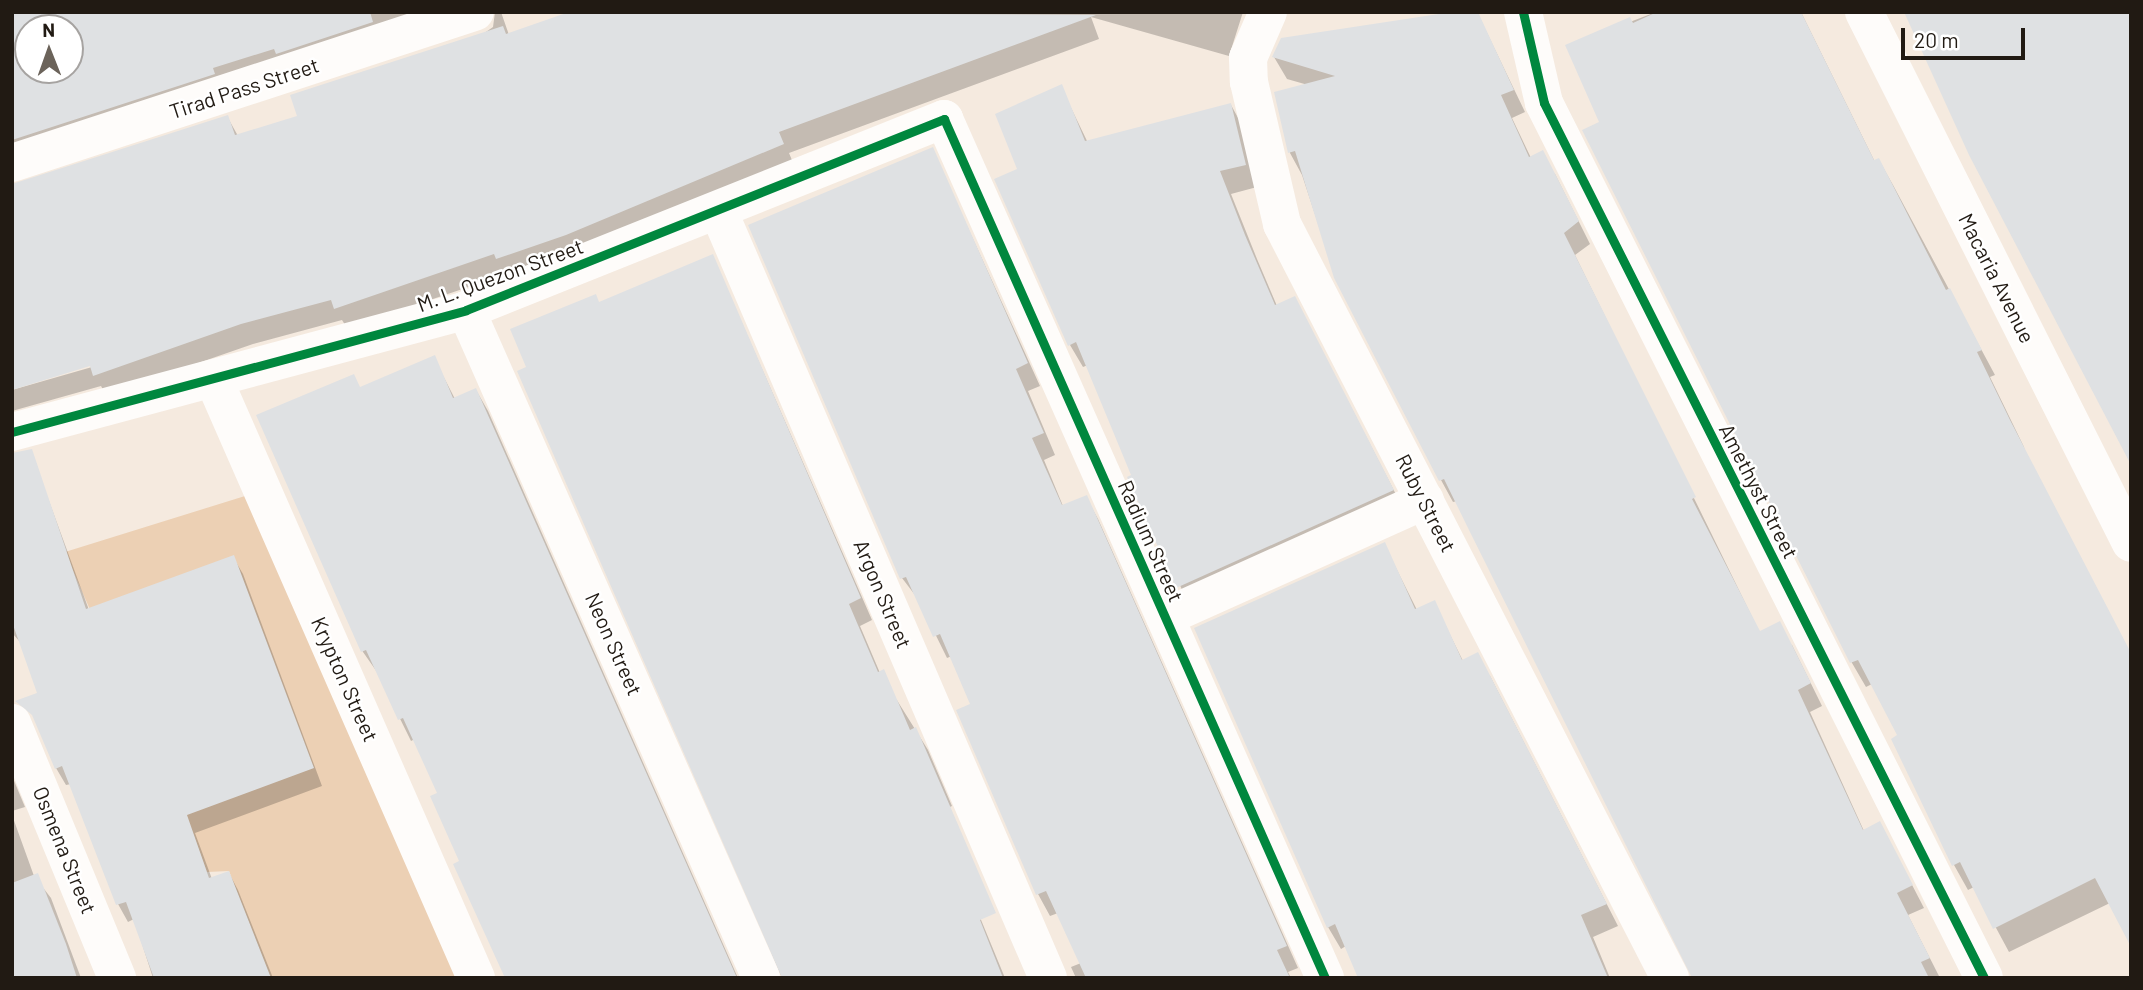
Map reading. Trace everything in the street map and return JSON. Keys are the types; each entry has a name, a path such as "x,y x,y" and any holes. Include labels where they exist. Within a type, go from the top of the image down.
{"street":[{"name":"Tirad Pass Street","path":"12,163 475,12"},
{"name":"Ruby Street","path":"1268,12 1248,58 1249,82 1282,224 1670,978"},
{"name":"Amethyst Street","path":"1522,12 1544,103 1984,978"},
{"name":"Macaria Avenue","path":"1864,12 2131,543"},
{"name":"M. L. Quezon Street","path":"12,432 214,380 466,310 944,119"},
{"name":"Radium Street","path":"944,119 1325,978"},
{"name":"Argon Street","path":"718,210 1048,978"},
{"name":"Neon Street","path":"466,310 761,978"},
{"name":"Krypton Street","path":"214,380 476,978"},
{"path":"1165,617 1425,500"},
{"name":"Osmena Street","path":"12,723 117,978"}],"shaded area":[{"path":"245,496 469,978 270,978 229,871 207,872 184,809 169,792 65,552"}],"building":[{"path":"12,12 370,12 373,22 276,54 274,49 213,68 215,74 12,140"},
{"path":"569,12 1096,15 779,132 784,144 566,235 496,259 494,254 334,309 331,300 241,324 93,376 90,366 12,390 12,184 228,115 235,135 297,116 290,95 503,26 506,34"},
{"path":"1452,12 1478,12 1514,90 1501,95 1529,157 1543,150 1579,221 1564,233 1696,497 1692,499 1760,631 1780,621 1811,683 1798,690 1863,830 1880,821 1913,885 1897,893 1930,958 1921,962 1929,978 1692,978 1444,479 1439,481 1334,278 1295,151 1288,153 1274,92 1335,76 1272,57 1281,38"},
{"path":"1657,12 1801,12 1874,160 1879,158 1946,290 1950,288 1982,350 1977,352 2010,420 2131,653 2131,947 2095,878 1993,929 1960,862 1952,866 1891,739 1897,735 1858,660 1850,663 1582,130 1599,122 1565,45 1630,17 1633,23"},
{"path":"1904,12 2131,12 2131,465 1969,155"},
{"path":"1062,84 1085,141 1231,103 1246,165 1220,171 1245,235 1275,305 1295,296 1394,490 1176,588 1127,477 1131,475 1076,342 1068,346 994,179 1017,169 995,114"},
{"path":"933,147 1028,363 1016,369 1044,433 1032,438 1062,505 1087,495 1287,946 1277,950 1290,978 1086,978 1046,891 1036,895 956,710 970,704 940,634 933,637 906,577 900,579 748,225"},
{"path":"713,254 861,598 849,604 878,672 884,669 910,730 916,727 996,913 980,920 1003,978 782,978 517,371 526,367 510,329 596,294 599,302"},
{"path":"435,355 453,398 476,388 737,978 505,978 453,864 459,861 430,796 437,793 403,718 398,720 366,650 361,652 256,415 354,374 360,387"},
{"path":"32,449 86,609 234,555 314,768 187,815 209,878 229,871 271,978 154,978 126,902 116,905 62,766 55,769 32,715 15,701 37,693 12,622 12,453"},
{"path":"1385,542 1415,609 1435,600 1462,660 1478,652 1607,904 1581,915 1608,978 1358,978 1335,924 1327,928 1194,628"},
{"path":"38,873 77,978 12,978 12,883"}],"cycle path":[{"path":"1523,12 1544,103 1984,978"},
{"path":"12,432 466,310 944,119 1325,978"}]}
